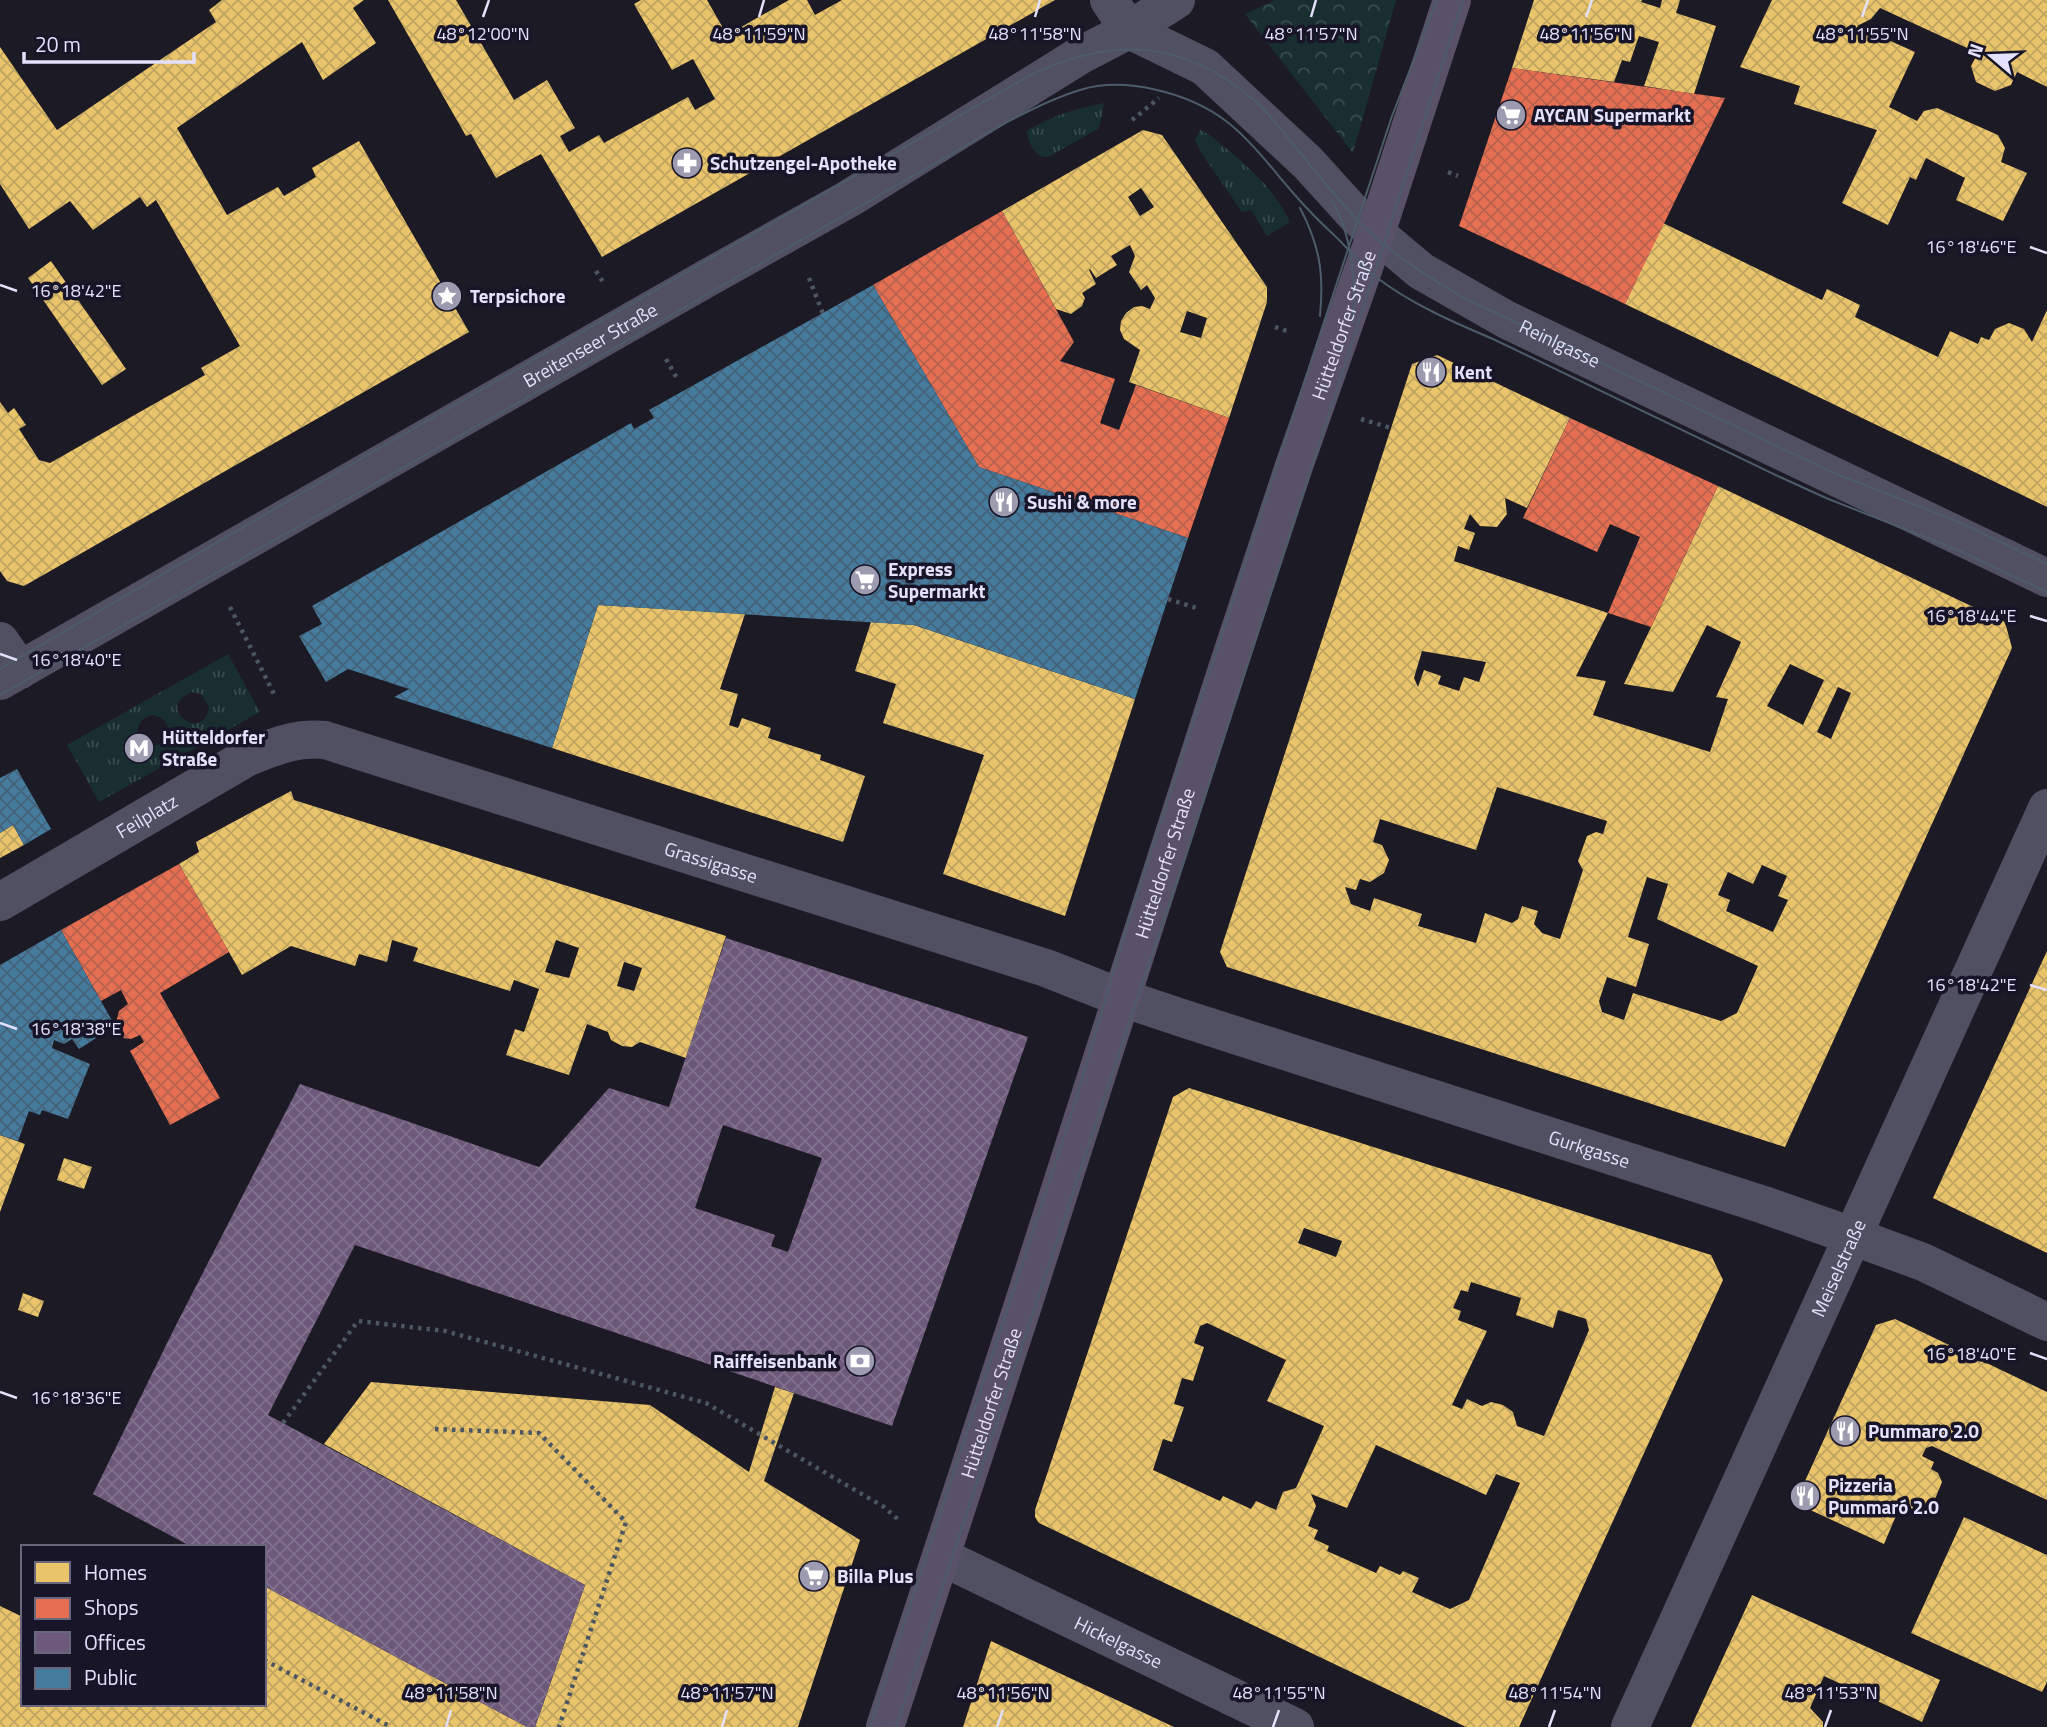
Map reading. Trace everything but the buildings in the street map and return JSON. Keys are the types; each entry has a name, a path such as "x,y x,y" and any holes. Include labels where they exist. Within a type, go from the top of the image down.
{"main road":[{"name":"Hütteldorfer Straße","path":"886,1727 1294,466 1376,233 1452,0"}],"street":[{"name":"Breitenseer Straße","path":"7,664 206,564 850,198 1079,56 1119,15 1176,0"},
{"name":"Reinlgasse","path":"1119,15 1205,67 1308,163 1358,218 1421,271 1507,320 2047,578"},
{"name":"Grassigasse","path":"296,740 311,738 343,744 1046,968 1122,998"},
{"name":"Feilplatz","path":"0,902 246,758 296,740"},
{"name":"Meiselstraße","path":"1630,1727 2047,808"},
{"name":"Gurkgasse","path":"1122,998 1852,1236 1923,1262 2047,1322"},
{"name":"Hickelgasse","path":"942,1557 1295,1727"}],"path":[{"path":"805,269 823,314"},
{"path":"1360,418 1391,428"},
{"path":"206,564 296,740"},
{"path":"1168,599 1201,609"},
{"path":"283,1423 358,1321 445,1331 706,1403 884,1507 942,1557"},
{"path":"436,1429 538,1433 626,1522 559,1727"},
{"path":"266,1661 391,1727"}],"green space":[{"path":"1275,0 1396,0 1353,153 1245,14"},
{"path":"1104,103 1098,129 1048,157 1039,155 1033,149 1027,131 1030,129 1066,113"},
{"path":"1200,130 1220,143 1265,184 1290,222 1267,236 1251,210 1242,212 1200,151 1195,140"},
{"path":"228,654 260,712 99,802 67,745","holes":["192,692 201,694 209,707 205,718 198,723 184,719 177,706 181,699","152,715 164,721 168,732 166,741 152,747 141,740 137,731 141,722"]}],"tram line":[{"path":"870,1727 1073,1109 1127,926 1292,419 1392,116 1437,0"},
{"path":"896,1727 1187,852 1463,0"},
{"path":"0,669 1027,77 1058,63 1088,54 1117,50 1146,50 1174,55 1229,81 1269,115 1369,232 1407,262 1462,297 1834,473 1954,520 2047,564"},
{"path":"0,695 569,374 1000,126 1068,94 1098,86 1117,85 1136,86 1175,95 1194,102 1226,121 1365,268 1389,287 1418,304 1780,477 1960,551 2047,592"},
{"path":"1332,200 1344,229 1351,260 1353,322"},
{"path":"1300,208 1312,235 1319,261 1320,316"}],"place":[{"name":"AYCAN Supermarkt","path":"1511,115"},
{"name":"Schutzengel-Apotheke","path":"687,163"},
{"name":"Terpsichore","path":"447,296"},
{"name":"Kent","path":"1431,372"},
{"name":"Sushi & more","path":"1004,502"},
{"name":"Express Supermarkt","path":"865,580"},
{"name":"Hütteldorfer Straße","path":"139,748"},
{"name":"Raiffeisenbank","path":"860,1361"},
{"name":"Pummaro 2.0","path":"1845,1431"},
{"name":"Pizzeria Pummaró 2.0","path":"1805,1496"},
{"name":"Billa Plus","path":"814,1576"}]}
